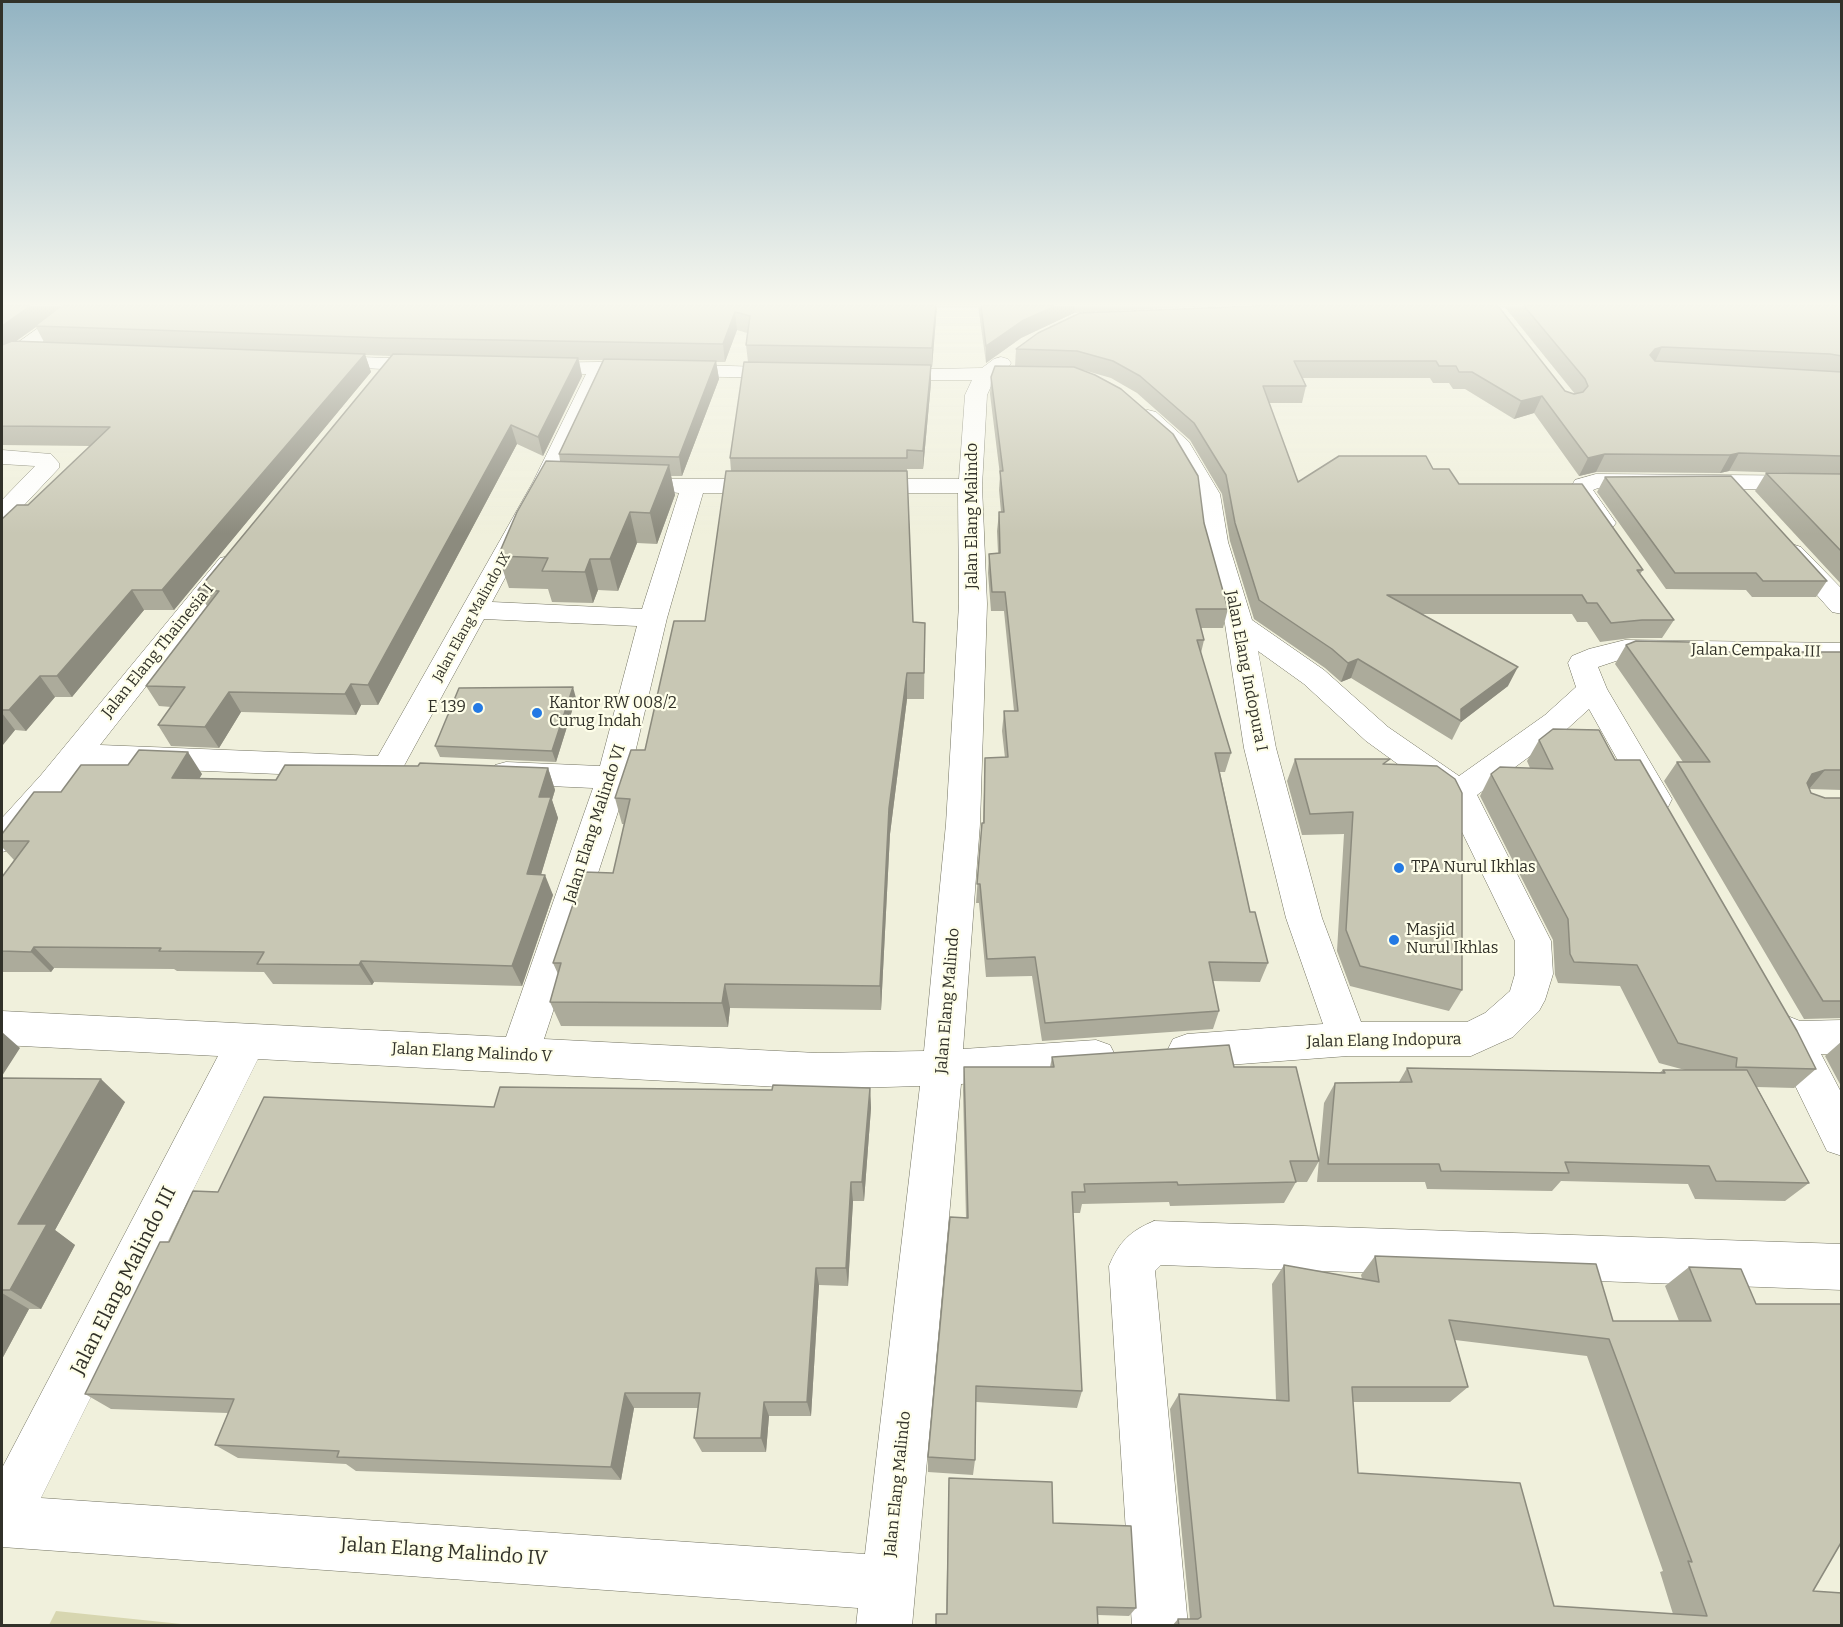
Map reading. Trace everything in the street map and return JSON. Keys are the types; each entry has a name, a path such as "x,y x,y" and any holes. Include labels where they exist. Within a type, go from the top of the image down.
{"street":[{"path":"370,392 378,382"},
{"name":"Jalan Elang Malindo IX","path":"388,767 476,610 557,482 594,382"},
{"name":"Jalan Elang Malindo","path":"886,1604 942,1068 963,824 973,604 970,486 976,395 986,382"},
{"name":"Jalan Elang Indopura I","path":"1128,400 1180,447 1208,494 1215,542 1239,624 1260,748 1304,918 1348,1040"},
{"path":"2,457 43,459 47,463 47,468 2,514"},
{"path":"1728,480 1751,505"},
{"path":"1620,548 1587,501 1581,490 1582,485 1596,482 1728,480 1842,483"},
{"path":"647,485 788,486"},
{"name":"Jalan Elang Malindo VI","path":"519,1056 613,777 653,618 693,486"},
{"path":"834,486 970,486"},
{"path":"1773,531 1842,606"},
{"name":"Jalan Elang Thainesia I","path":"6,830 52,783 244,546"},
{"path":"476,610 653,618"},
{"path":"1672,622 1692,650"},
{"name":"Jalan Elang Indopura","path":"942,1068 1348,1040 1471,1040 1499,1025 1526,1000 1534,974 1533,941 1459,792 1377,734 1314,677 1239,624"},
{"name":"Jalan Cempaka III","path":"1592,689 1582,663 1599,655 1624,649 1842,652"},
{"path":"1459,792 1556,722 1592,689 1671,823"},
{"path":"73,755 424,769"},
{"path":"483,772 613,777"},
{"path":"1842,1037 1784,1023 1842,1137"},
{"name":"Jalan Elang Malindo V","path":"2,1028 817,1071 942,1068"},
{"name":"Jalan Elang Malindo III","path":"2,1521 246,1042"},
{"path":"1160,1626 1132,1266 1141,1253 1154,1243 1842,1267"},
{"name":"Jalan Elang Malindo IV","path":"2,1521 886,1604"}],"green space":[{"path":"56,1611 191,1625 49,1625"}],"building":[{"path":"2,382 341,382 162,590 132,590 57,676 40,676 9,710 2,710 2,519 17,505 28,505 110,427 2,426"},
{"path":"370,382 566,382 538,437 511,425 368,685 351,684 345,694 229,692 205,727 158,725 185,687 146,686 219,591 198,590"},
{"path":"593,382 708,382 679,457 559,454"},
{"path":"741,382 929,382 923,451 907,450 907,458 730,458"},
{"path":"992,382 1108,382 1121,389 1173,434 1198,476 1204,523 1228,609 1196,609 1204,640 1197,640 1231,753 1215,753 1250,912 1255,912 1268,963 1209,962 1219,1011 1045,1023 1035,957 987,959 980,884 977,884 982,823 984,823 985,758 1008,757 1004,711 1018,711 1005,592 992,592 989,554 1000,553 999,512 1004,512 1000,471 1003,471"},
{"path":"1147,382 1304,382 1306,386 1263,386 1298,482 1339,456 1426,456 1433,469 1449,469 1459,484 1582,484 1643,570 1637,570 1674,620 1611,623 1597,603 1587,603 1582,595 1387,595 1518,667 1461,709 1461,721 1358,659 1348,663 1332,649 1259,600 1235,523 1226,475 1194,423"},
{"path":"1489,382 1558,382 1565,391 1574,394 1583,392 1588,386 1586,382 1842,382 1842,456 1739,453 1730,455 1605,454 1588,458 1542,396 1521,401"},
{"path":"546,461 669,465 650,513 630,512 610,559 590,559 585,572 542,571 548,558 498,556 517,512"},
{"path":"726,471 907,471 913,622 925,623 924,673 907,673 889,808 880,986 725,984 722,1003 550,1002 561,963 553,963 584,872 613,873 630,799 615,798 631,750 645,750 674,621 705,621"},
{"path":"1766,473 1842,474 1842,552"},
{"path":"1731,476 1827,581 1763,581 1756,573 1675,573 1605,477"},
{"path":"1636,641 1690,642 1698,652 1842,652 1842,770 1825,770 1812,774 1807,783 1811,793 1825,798 1842,798 1842,1001 1823,1001 1677,762 1710,762 1626,645"},
{"path":"573,687 552,751 435,746 459,688"},
{"path":"1553,729 1599,730 1615,760 1640,760 1797,1031 1816,1069 1736,1067 1737,1058 1678,1043 1637,965 1574,962 1570,954 1568,919 1491,774 1500,767 1553,769 1539,740"},
{"path":"139,750 188,752 172,778 276,780 285,765 418,766 420,763 548,768 539,797 551,797 527,874 545,875 512,966 361,961 359,965 257,964 264,952 159,951 161,948 34,947 31,952 2,951 2,877 29,841 2,841 2,834 34,792 61,792 81,765 128,765"},
{"path":"1295,759 1390,759 1383,764 1437,766 1455,779 1462,793 1462,990 1360,966 1346,930 1353,812 1310,814"},
{"path":"1229,1045 1234,1067 1296,1067 1319,1161 1290,1161 1296,1182 1178,1185 1177,1182 1084,1184 1085,1192 1072,1192 1082,1391 976,1386 975,1460 928,1457 950,1217 968,1218 964,1067 1054,1067 1052,1057"},
{"path":"1407,1068 1665,1073 1663,1070 1747,1070 1809,1183 1716,1181 1709,1166 1565,1162 1569,1173 1441,1171 1439,1164 1328,1164 1335,1083 1412,1082"},
{"path":"2,1078 101,1079 18,1224 47,1224 10,1290 2,1290"},
{"path":"773,1085 870,1088 862,1182 851,1182 846,1268 816,1268 807,1402 764,1402 761,1438 694,1438 700,1393 625,1393 611,1467 337,1457 339,1451 215,1445 234,1399 85,1394 160,1242 169,1242 193,1191 218,1192 264,1097 494,1107 500,1087 772,1090"},
{"path":"1375,1256 1596,1264 1613,1321 1711,1321 1689,1267 1741,1269 1756,1304 1842,1304 1842,1541 1813,1591 1842,1593 1842,1626 1179,1626 1178,1619 1201,1617 1179,1394 1289,1401 1284,1265 1379,1282","holes":["1449,1320 1609,1339 1692,1562 1688,1561 1707,1616 1554,1606 1520,1483 1358,1473 1352,1387 1468,1387"]},
{"path":"949,1478 1052,1482 1053,1523 1131,1526 1136,1608 1097,1607 1098,1626 936,1626 936,1614 947,1614"}],"place":[{"name":"E 139","path":"478,708"},
{"name":"Kantor RW 008/2 Curug Indah","path":"537,713"},
{"name":"TPA Nurul Ikhlas","path":"1399,868"},
{"name":"Masjid Nurul Ikhlas","path":"1394,940"}]}
